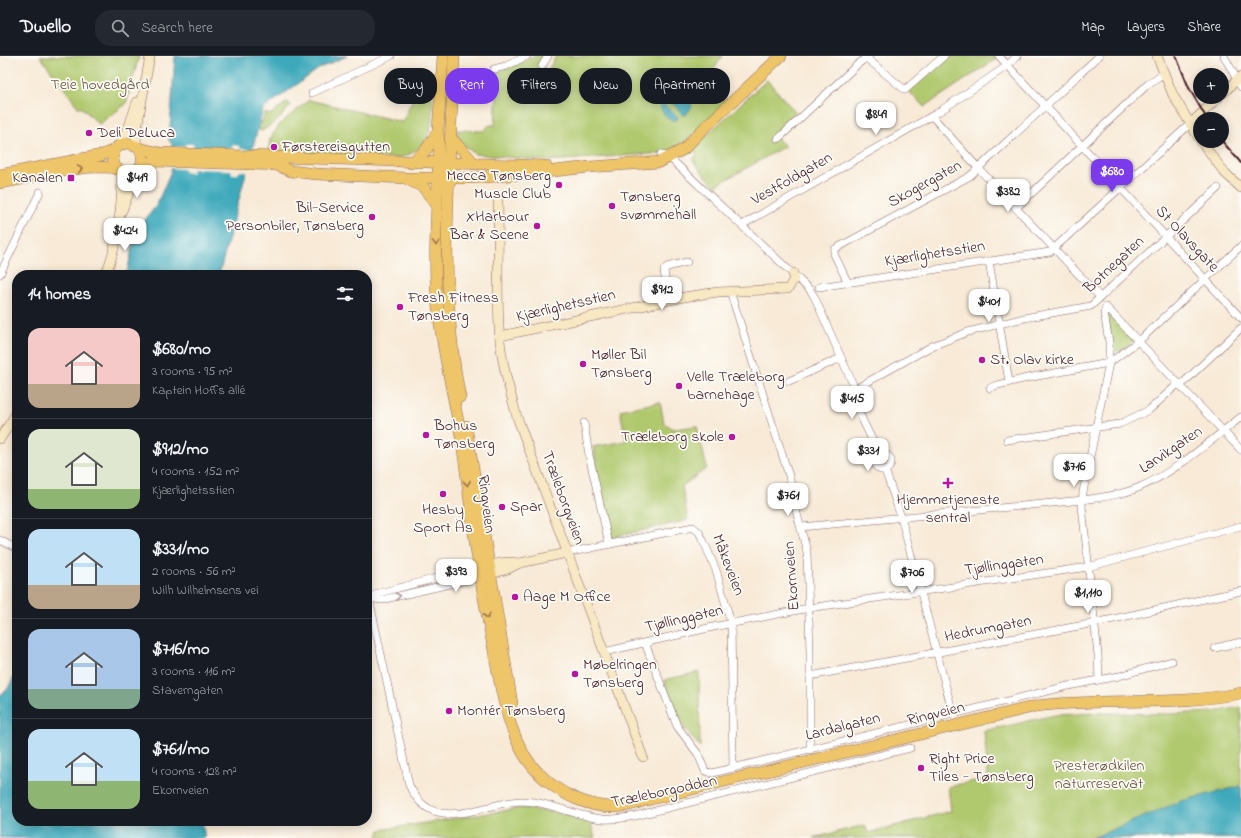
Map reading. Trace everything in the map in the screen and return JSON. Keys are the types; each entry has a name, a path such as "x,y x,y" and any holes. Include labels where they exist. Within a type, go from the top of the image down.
{"main road":[{"path":"443,56 438,130 444,171"},
{"path":"444,171 451,138 454,56"},
{"path":"276,166 285,164 424,171 536,173 584,167 624,164 652,164 692,142 699,133 781,56"},
{"path":"411,163 426,150 438,130"},
{"path":"451,138 475,164"},
{"path":"0,175 102,156 128,143 160,157 263,161 411,163 444,171 490,165"},
{"path":"138,147 143,157 139,168"},
{"path":"117,148 112,161 119,171"},
{"path":"0,184 84,168 98,167 131,173 160,157"},
{"path":"263,161 276,166 312,174 406,178 475,164 584,167"},
{"name":"Ringveien","path":"444,171 437,204 436,271 439,324 485,571"},
{"name":"Ringveien","path":"444,171 451,343 506,707 513,732 528,760 553,785 568,795 602,806 630,807 643,802 1037,706 1092,701 1166,701 1200,699 1241,693"},
{"path":"406,178 423,187 437,204"}],"street":[{"path":"138,147 136,128 150,56"},
{"path":"312,93 391,56"},
{"path":"497,68 527,56"},
{"path":"542,66 548,56"},
{"path":"778,139 866,57 905,90 944,56"},
{"name":"St Olavsgate","path":"999,56 1044,107 1241,318"},
{"name":"Vestfoldgaten","path":"742,225 932,116 1007,66 1017,56"},
{"name":"Skogergaten","path":"848,283 834,254 835,249 957,184 979,169 1099,56"},
{"path":"1156,56 1193,129"},
{"path":"1224,56 1239,81 1229,89"},
{"path":"1016,208 1148,84 1164,73"},
{"path":"117,148 129,126 145,80"},
{"path":"1054,249 1211,104"},
{"path":"932,116 979,169 1100,298"},
{"path":"1206,148 1224,172 1241,188"},
{"path":"665,156 742,225 793,273 814,296 855,389 852,394 879,454"},
{"path":"119,222 139,168"},
{"path":"107,270 114,252 119,222 119,171"},
{"name":"Botnegaten","path":"855,389 932,346 968,332 999,323 1088,306 1100,298 1218,188"},
{"path":"0,274 40,192"},
{"name":"Træleborgveien","path":"498,200 500,336 504,368 517,417 643,757"},
{"path":"990,388 1009,382 1109,363 1140,340 1241,246"},
{"name":"Kjærlighetsstien","path":"819,287 1042,254 1054,249"},
{"path":"989,261 1009,382"},
{"path":"668,299 664,270 668,267 687,262"},
{"name":"Kjærlighetsstien","path":"500,336 668,299 730,292 788,288 794,280 793,273"},
{"name":"Ekornveien","path":"730,292 789,476 797,514 808,552 810,750"},
{"path":"1099,679 1083,500 1109,363 1109,342 1104,313 1106,307 1140,340 1241,450"},
{"path":"1007,440 1120,424 1133,419 1149,410 1180,384 1241,328"},
{"path":"789,381 841,358"},
{"path":"0,439 4,426 12,417"},
{"name":"Larvikgaten","path":"801,527 1083,500 1118,494 1140,487 1167,472 1241,417"},
{"path":"584,423 589,456 609,544"},
{"path":"879,454 887,454 890,457 891,465 885,470"},
{"path":"879,454 874,461 875,465 877,468 885,470"},
{"path":"885,470 901,517 953,714"},
{"name":"Tjøllinggaten","path":"604,652 731,623 808,608 1088,566 1241,526"},
{"name":"Måkeveien","path":"485,571 507,562 520,563 692,527 699,532 716,570 731,623 733,768"},
{"path":"0,540 12,546"},
{"path":"372,599 381,600 485,571"},
{"name":"Hedrumgaten","path":"810,676 1095,623 1241,591"},
{"name":"Træleborgodden","path":"372,617 409,785 418,800 425,807 437,812 454,814 507,802 522,801 595,818 616,819 635,816 910,748"},
{"path":"1215,648 1241,642"},
{"name":"Lardalgaten","path":"646,643 677,726 698,754 705,771 712,773 1099,679 1119,676 1172,661"}],"green space":[{"name":"Teie hovedgård","path":"40,56 139,56 126,104 99,124 82,108 78,107"},
{"path":"534,56 544,56 538,64 544,68 507,68"},
{"path":"556,56 723,56 714,68 640,68 640,104 728,105 687,140 664,153 547,161 475,154 465,146 457,136 457,130 483,131 490,125 495,125 496,104 499,104 499,72 507,68 507,104 571,104 571,68 550,68"},
{"path":"944,56 999,57 924,107 907,89"},
{"path":"767,80 798,115 777,138 785,146 715,186 704,175 693,160 697,154 693,147"},
{"path":"309,100 402,122 410,104 432,104 431,126 428,136 422,145 413,152 400,158 268,154 270,139 280,124"},
{"path":"287,102 291,105 279,119 262,131 259,130 265,113 270,115"},
{"path":"1109,314 1134,340 1122,351 1114,350 1107,317"},
{"path":"660,402 664,423 673,429 697,426 707,468 682,486 688,520 610,538 593,447 626,441 620,410"},
{"path":"699,672 700,747 681,724 664,680"},
{"name":"Presterødkilen naturreservat","path":"1241,707 1241,838 813,838 865,825 868,833 951,811 948,787 988,778 984,731 1055,715 1098,713 1171,714 1214,712"},
{"path":"521,808 589,817 595,838 377,838 380,830"}],"water":[{"path":"175,56 347,56 320,68 263,109 220,270 127,270 136,231 156,206 171,171 172,144 169,141"},
{"path":"659,104 665,104 665,106 678,117 677,120 671,120 665,116"},
{"path":"673,104 691,104 692,106 686,115 682,115 678,108"},
{"path":"12,680 12,826 203,826 205,838 0,838 0,695 7,690"},
{"path":"1241,786 1241,838 1092,838 1181,801"}],"pier":[{"path":"186,144 193,144 194,148 231,149 233,145 239,146 241,149 255,150 249,171 240,171 238,174 232,174 231,170 193,169 191,173 185,172 183,169 169,168 170,147 184,147"}],"railway":[{"path":"1176,56 1189,88 1203,112"},
{"path":"1228,148 1241,163"}],"place":[{"name":"Deli DeLuca","path":"89,133"},
{"name":"Førstereisgutten","path":"274,147"},
{"name":"Kanalen","path":"71,178"},
{"name":"Mecca Tønsberg Muscle Club","path":"559,185"},
{"name":"Tønsberg svømmehall","path":"612,206"},
{"name":"Bil-Service Personbiler, Tønsberg","path":"372,217"},
{"name":"XHarbour Bar & Scene","path":"537,226"},
{"name":"Fresh Fitness Tønsberg","path":"400,307"},
{"name":"St. Olav kirke","path":"982,360"},
{"name":"Møller Bil Tønsberg","path":"583,364"},
{"name":"Velle Træleborg barnehage","path":"679,386"},
{"name":"Bohus Tønsberg","path":"426,435"},
{"name":"Træleborg skole","path":"732,437"},
{"name":"Hjemmetjeneste sentral","path":"948,483"},
{"name":"Hesby Sport As","path":"443,494"},
{"name":"Spar","path":"502,507"},
{"name":"Aage M Office","path":"515,597"},
{"name":"Møbelringen Tønsberg","path":"575,674"},
{"name":"Montér Tønsberg","path":"449,711"},
{"name":"Right Price Tiles - Tønsberg","path":"921,768"}]}
